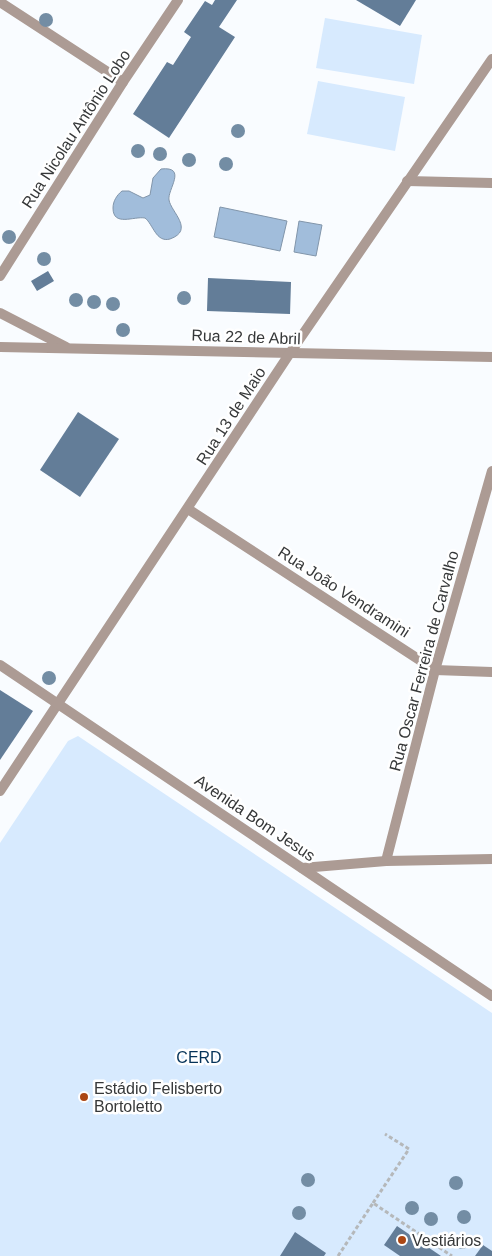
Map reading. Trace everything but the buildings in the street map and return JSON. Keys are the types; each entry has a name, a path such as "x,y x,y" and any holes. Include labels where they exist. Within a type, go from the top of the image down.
{"street":[{"path":"0,2 123,82"},
{"name":"Rua Nicolau Antônio Lobo","path":"0,276 176,2"},
{"name":"Rua 13 de Maio","path":"0,791 290,354 492,59"},
{"path":"407,181 492,183"},
{"path":"0,313 70,348"},
{"name":"Rua 22 de Abril","path":"0,347 492,357"},
{"name":"Rua Oscar Ferreira de Carvalho","path":"386,860 435,670 492,470"},
{"name":"Rua João Vendramini","path":"188,508 435,670"},
{"name":"Avenida Bom Jesus","path":"0,665 492,996"},
{"path":"435,670 492,672"},
{"path":"302,868 386,860 492,859"}],"path":[{"path":"338,1256 409,1148 385,1134"},
{"path":"373,1203 452,1256"}],"green space":[{"path":"325,18 422,35 414,84 316,68"},
{"path":"318,81 405,97 395,151 307,134"},
{"name":"CERD","path":"78,736 492,1013 492,1256 0,1256 0,843 68,741"}],"shaded area":[{"path":"161,169 169,169 175,175 169,200 180,221 181,231 170,239 158,236 145,218 120,219 114,214 113,208 118,194 122,191 129,191 143,198 150,195 153,178"},
{"path":"220,207 287,221 280,251 214,237"},
{"path":"299,221 322,225 316,256 294,252"}],"place":[{"name":"Estádio Felisberto Bortoletto","path":"84,1097"},
{"name":"Vestiários","path":"402,1240"}]}
